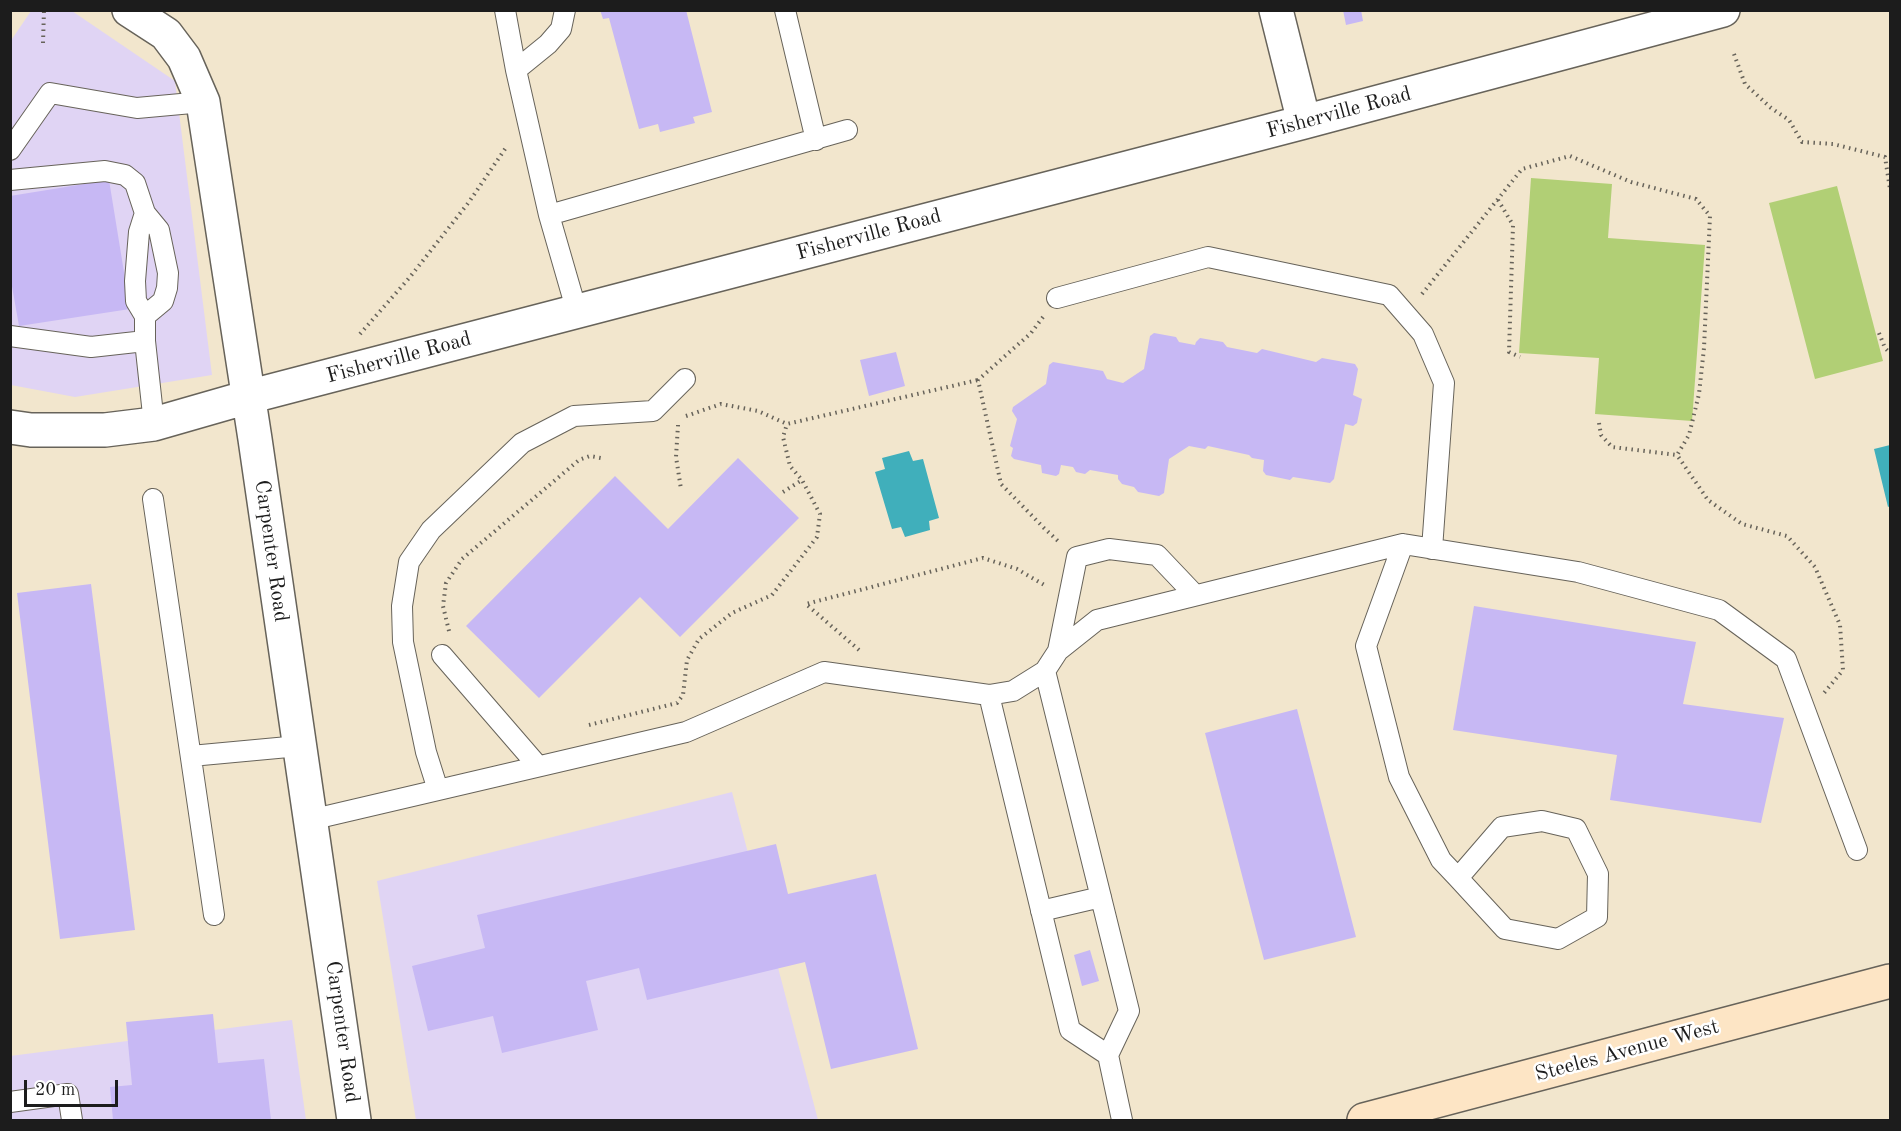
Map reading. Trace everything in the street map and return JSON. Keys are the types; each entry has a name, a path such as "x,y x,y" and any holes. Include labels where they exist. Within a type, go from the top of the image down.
{"main road":[{"name":"Steeles Avenue West","path":"1364,1120 1890,981"}],"street":[{"name":"Carpenter Road","path":"129,10 166,34 184,58 203,102 354,1120"},
{"path":"1276,10 1304,122"},
{"name":"Fisherville Road","path":"10,427 31,430 95,431 154,424 248,397 1304,122 1723,10"}],"lane":[{"path":"505,10 516,70 549,215 577,312"},
{"path":"516,70 548,44 561,29 565,10"},
{"path":"785,10 816,140"},
{"path":"10,150 50,93 137,108 203,102"},
{"path":"549,215 847,130"},
{"path":"10,180 105,171 125,175 135,183 145,213 159,230 168,273 167,288 162,301 145,316"},
{"path":"145,213 139,232 135,281 136,301 145,316 145,340 154,424"},
{"path":"1057,298 1208,257 1389,295 1424,334 1444,383 1432,549"},
{"path":"10,336 91,346 145,340"},
{"path":"438,790 426,752 403,642 402,606 410,562 432,530 522,443 574,416 652,411 685,379"},
{"path":"153,499 214,915"},
{"path":"1403,544 1366,646 1399,777 1441,860 1505,929 1558,939 1597,917 1598,874 1576,830 1542,822 1502,827 1458,878"},
{"path":"310,820 686,732 824,672 989,695 1013,691 1045,671 1058,651 1097,620 1403,544 1578,572 1719,610 1786,659 1857,850"},
{"path":"1058,651 1077,557 1109,549 1157,555 1195,595"},
{"path":"442,655 538,766"},
{"path":"1045,671 1129,1011 1108,1055 1122,1120"},
{"path":"989,695 1070,1030 1108,1055"},
{"path":"191,756 299,746"},
{"path":"1041,912 1101,897"},
{"path":"10,1102 68,1094 72,1120"}],"path":[{"path":"43,43 44,10"},
{"path":"1734,54 1745,84 1771,108 1789,120 1802,142 1833,144 1885,158 1890,189"},
{"path":"358,336 410,277 469,202 527,117"},
{"path":"1406,313 1522,170 1570,156 1631,182 1696,199 1710,216 1704,348 1699,394 1689,435 1677,455"},
{"path":"1498,200 1514,225 1509,352 1520,357"},
{"path":"681,489 676,438 681,417 721,404 758,411 787,424 978,380 1031,333 1057,298"},
{"path":"1879,333 1884,348 1890,353"},
{"path":"978,380 1001,484 1044,528 1077,557"},
{"path":"1599,423 1601,435 1612,447 1677,455 1708,500 1742,524 1787,536 1815,567 1840,625 1843,670 1806,714"},
{"path":"586,726 677,703 683,695 687,660 699,639 732,613 771,595 817,537 820,514 802,480 790,466 783,437 787,424"},
{"path":"450,633 446,625 443,606 446,583 462,559 579,460 590,456 601,458"},
{"path":"783,492 802,480"},
{"path":"824,672 860,650 806,604 982,558 1017,569 1047,586 1070,593"}],"shaded area":[{"path":"31,11 72,11 175,81 212,375 75,397 11,385 10,42"},
{"path":"732,792 818,1120 416,1120 377,881"},
{"path":"292,1020 306,1120 11,1120 10,1056"}],"green space":[{"path":"1531,178 1612,184 1608,238 1705,245 1692,421 1595,414 1599,358 1519,353"},
{"path":"1837,186 1883,361 1815,379 1769,203"}],"water":[{"path":"1890,445 1890,506 1888,507 1874,449"},
{"path":"909,451 913,461 923,459 939,518 929,521 930,530 905,537 901,527 892,529 875,472 885,469 882,458"}],"building":[{"path":"600,10 686,10 712,112 693,117 695,123 660,132 658,124 639,129 609,18 603,19"},
{"path":"1343,10 1361,10 1363,21 1346,25"},
{"path":"109,180 130,309 19,326 10,275 10,196"},
{"path":"1154,333 1176,337 1179,342 1195,345 1200,338 1223,342 1227,347 1257,353 1262,349 1316,362 1322,358 1355,364 1358,369 1353,395 1362,399 1357,423 1353,426 1345,424 1334,479 1330,483 1293,477 1290,480 1266,475 1263,471 1264,460 1208,446 1205,449 1189,446 1169,459 1164,493 1159,496 1138,492 1134,487 1122,484 1118,475 1090,470 1085,474 1076,472 1073,467 1061,465 1059,474 1056,476 1042,473 1041,465 1014,459 1011,456 1013,448 1010,446 1017,419 1012,411 1013,407 1046,384 1049,365 1053,362 1103,371 1107,379 1123,383 1144,369 1150,336"},
{"path":"896,352 905,386 869,396 860,360"},
{"path":"738,458 799,518 680,637 640,597 539,698 466,626 615,476 668,529"},
{"path":"91,584 135,930 60,939 17,593"},
{"path":"1474,606 1696,642 1683,704 1784,718 1761,823 1610,800 1617,755 1453,730"},
{"path":"1297,709 1356,937 1264,960 1205,733"},
{"path":"776,844 788,894 876,874 918,1049 831,1069 805,962 647,1000 639,968 586,981 598,1030 502,1053 493,1016 428,1031 412,966 485,948 477,915"},
{"path":"1090,950 1099,981 1082,986 1074,955"},
{"path":"213,1014 218,1063 264,1059 271,1120 113,1120 110,1087 132,1085 126,1022"}]}
